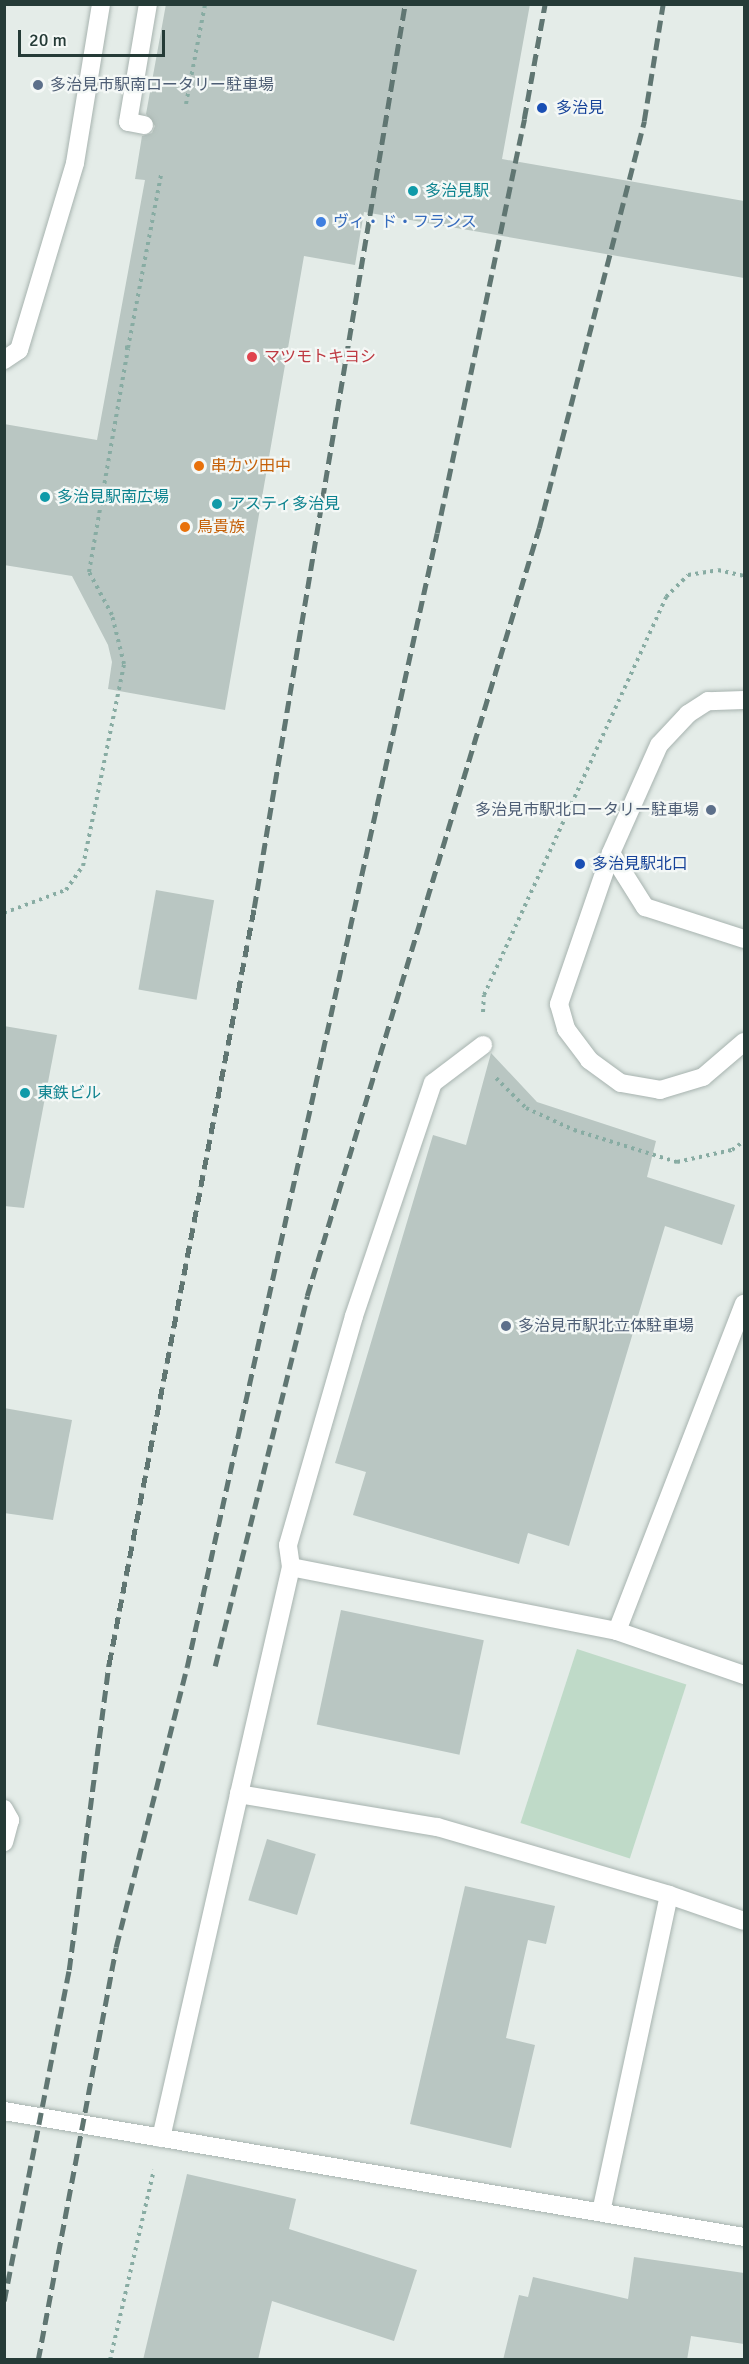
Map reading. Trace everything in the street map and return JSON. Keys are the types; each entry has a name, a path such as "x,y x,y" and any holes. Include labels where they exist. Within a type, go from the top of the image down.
{"street":[{"path":"4,360 19,350 75,163 101,4"},
{"path":"144,124 128,122 147,4"},
{"path":"744,700 708,701 688,714 659,745 611,853 560,1004 566,1029 589,1060 621,1083 660,1090 703,1077 744,1042"},
{"path":"611,853 645,907 744,939"},
{"path":"161,2138 291,1567 288,1545 354,1316 433,1083 483,1045"},
{"path":"617,1631 744,1304"},
{"path":"291,1567 617,1631 744,1675"},
{"path":"239,1794 437,1827 669,1894 744,1921"},
{"path":"4,1809 10,1820 4,1842"},
{"path":"601,2212 669,1894"},
{"path":"4,2111 744,2237"}],"path":[{"path":"186,104 205,4"},
{"path":"4,913 66,890 83,866 124,664 112,615 89,572 161,176"},
{"path":"121,347 128,348"},
{"path":"110,2360 161,2138"}],"green space":[{"path":"577,1649 686,1685 630,1859 520,1823"}],"building":[{"name":"多治見駅","path":"166,4 530,4 502,159 744,201 744,278 364,212 355,265 304,256 225,710 108,689 112,662 108,645 72,576 4,565 4,424 97,440 145,180 135,179 142,136 152,133 155,126 146,114"},
{"path":"156,890 214,900 197,1000 138,989"},
{"name":"東鉄ビル","path":"4,1026 57,1035 24,1208 4,1206"},
{"name":"多治見市駅北立体駐車場","path":"491,1053 537,1102 656,1141 647,1177 735,1205 722,1245 665,1226 569,1546 528,1533 519,1564 353,1515 366,1472 335,1463 433,1135 466,1145"},
{"path":"4,1408 72,1420 53,1520 4,1513"},
{"path":"341,1610 484,1640 459,1755 317,1724"},
{"path":"267,1839 316,1854 297,1915 248,1900"},
{"path":"465,1886 555,1906 546,1944 528,1940 506,2038 535,2045 511,2148 410,2124"},
{"path":"187,2174 296,2199 289,2229 417,2270 394,2341 272,2301 258,2360 143,2360"},
{"path":"634,2257 744,2273 744,2344 691,2336 687,2360 503,2360 519,2295 528,2297 533,2277 628,2299"}],"railway":[{"path":"4,2301 69,1970 109,1664 254,908 405,4"},
{"path":"38,2360 116,1947 187,1667 437,533 524,119 545,4"},
{"path":"215,1666 307,1296 539,528 644,121 663,4"}],"place":[{"name":"多治見市駅南ロータリー駐車場","path":"38,85"},
{"name":"多治見","path":"542,108"},
{"name":"多治見駅","path":"413,191"},
{"name":"ヴィ・ド・フランス","path":"321,222"},
{"name":"マツモトキヨシ","path":"252,357"},
{"name":"串カツ田中","path":"199,466"},
{"name":"多治見駅南広場","path":"45,497"},
{"name":"アスティ多治見","path":"217,504"},
{"name":"鳥貴族","path":"185,527"},
{"name":"多治見市駅北ロータリー駐車場","path":"711,810"},
{"name":"多治見駅北口","path":"580,864"},
{"name":"東鉄ビル","path":"25,1093"},
{"name":"多治見市駅北立体駐車場","path":"506,1326"}]}
